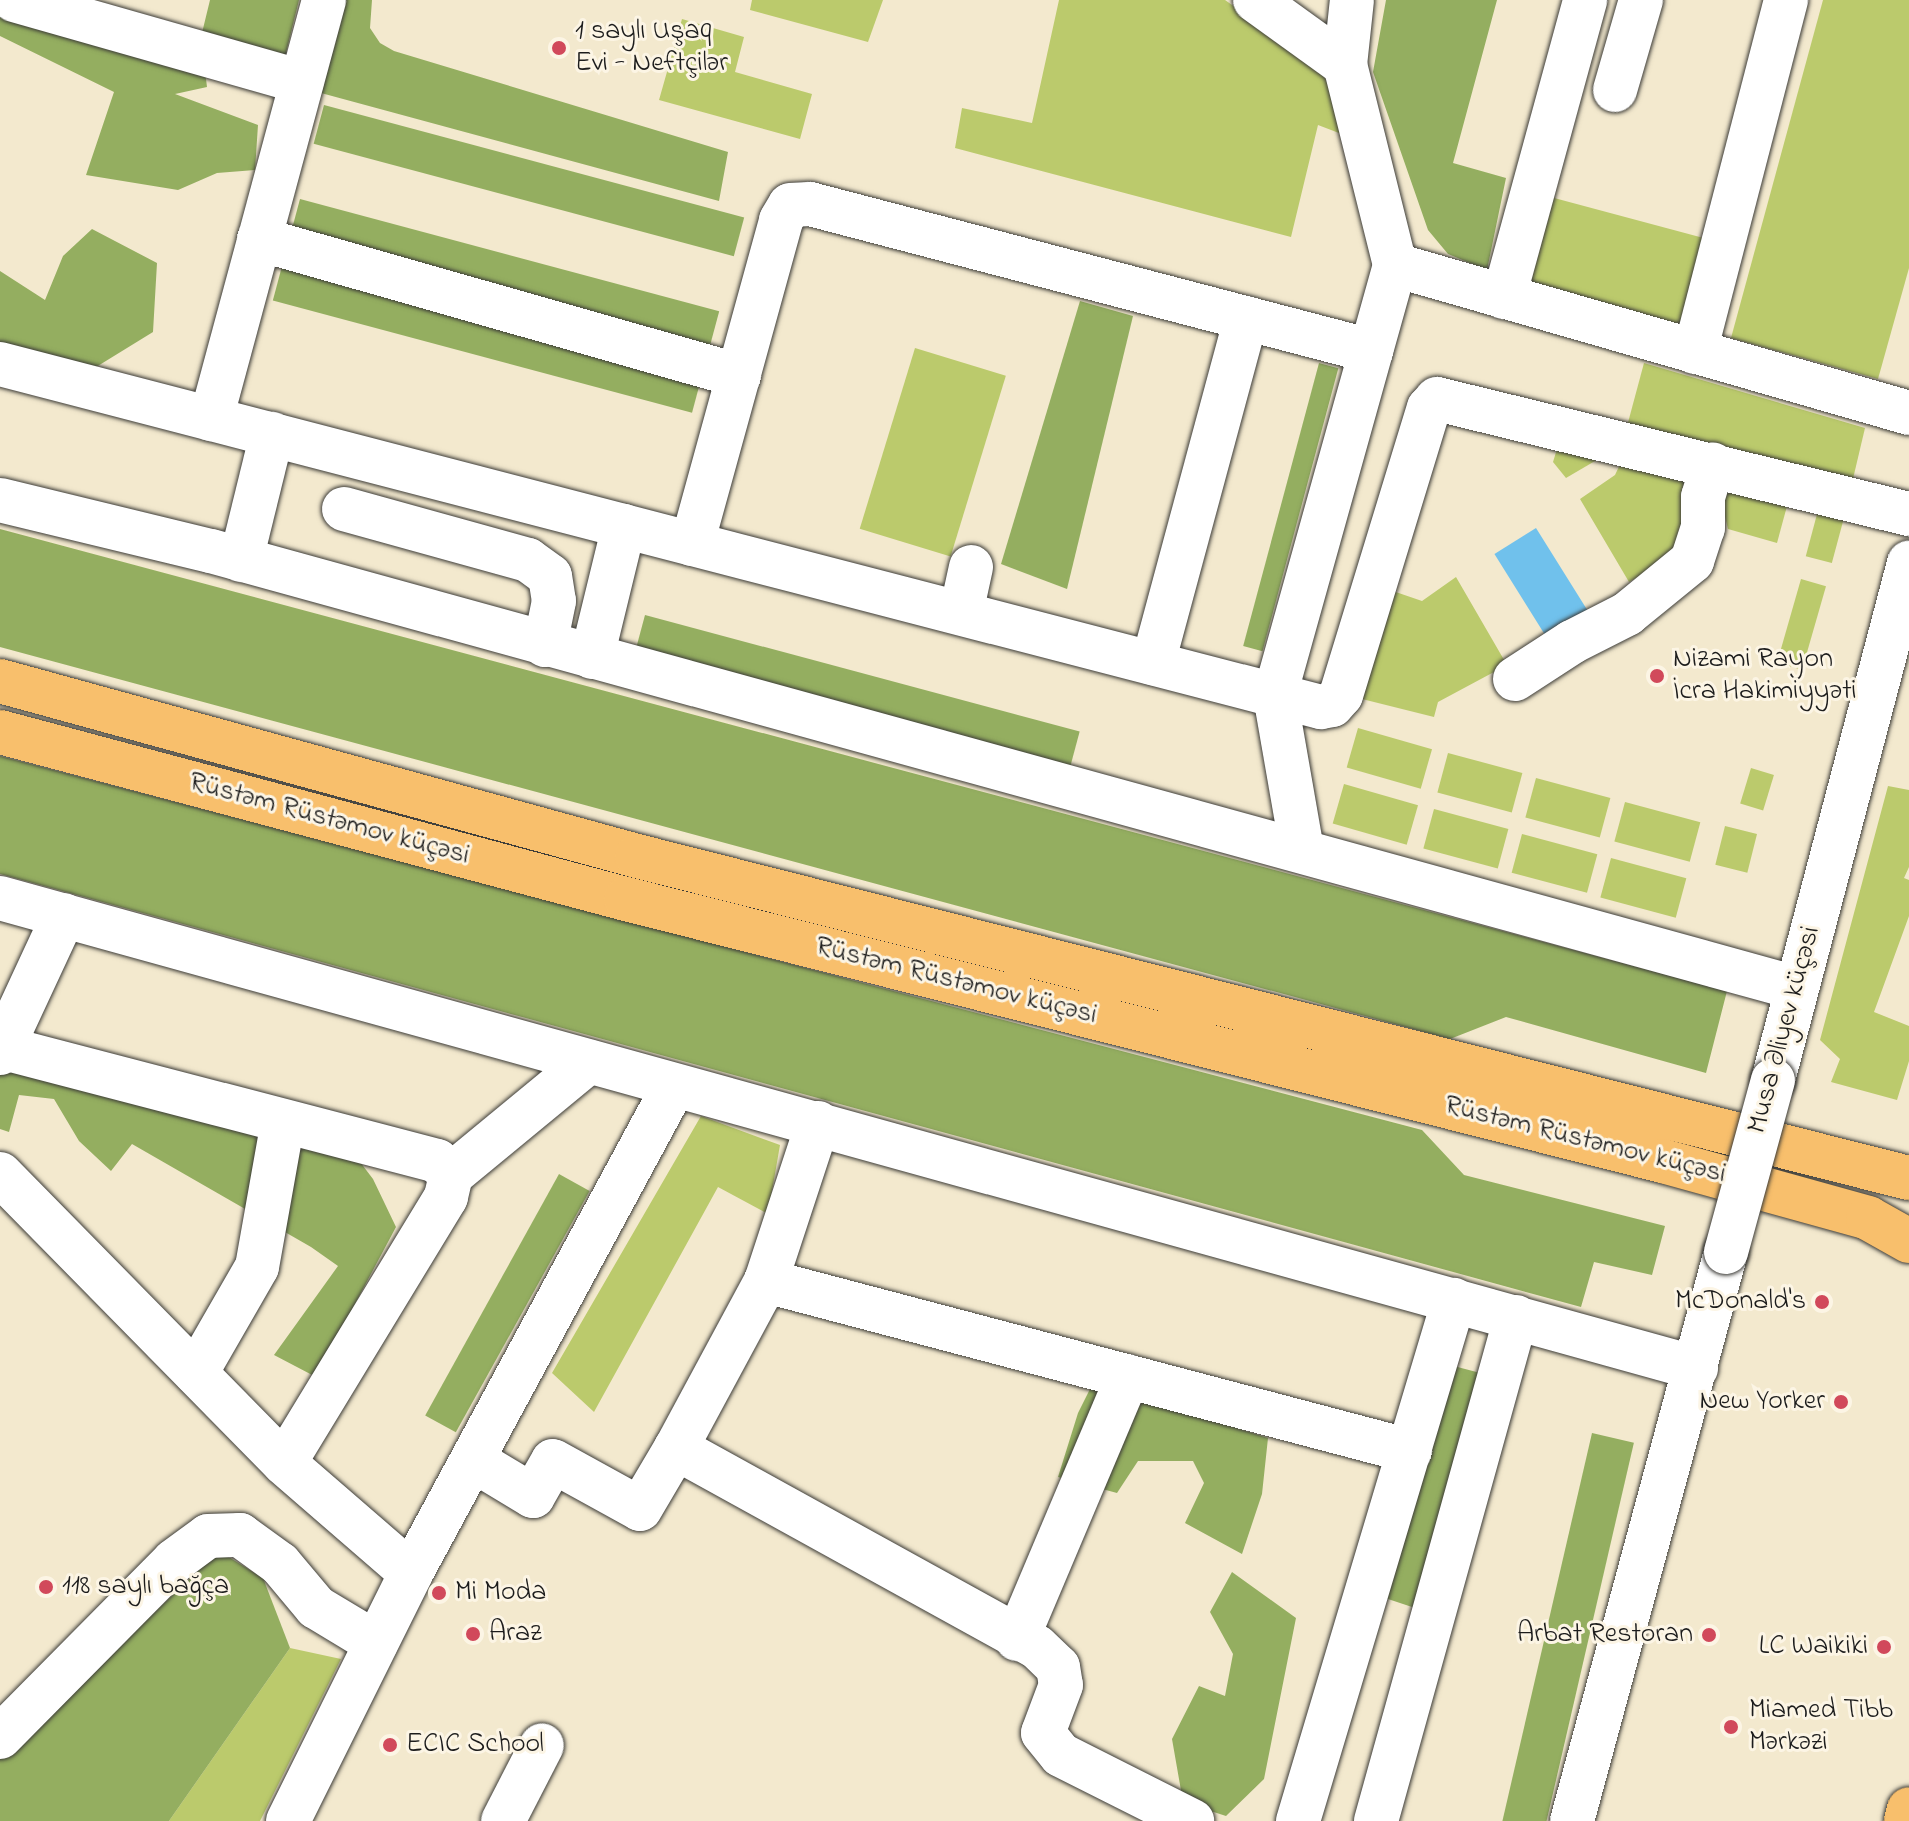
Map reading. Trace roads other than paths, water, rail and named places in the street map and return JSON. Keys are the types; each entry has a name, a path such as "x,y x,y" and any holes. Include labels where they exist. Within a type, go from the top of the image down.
{"main road":[{"name":"Rüstəm Rüstəmov küçəsi","path":"0,681 637,856 1909,1178"},
{"name":"Rüstəm Rüstəmov küçəsi","path":"0,732 626,899 1663,1161 1868,1218 1909,1241"},
{"path":"1906,1821 1909,1809"}],"street":[{"path":"14,0 302,82"},
{"path":"211,419 324,0"},
{"path":"1255,0 1345,65"},
{"path":"1302,850 1275,695 1395,265 1345,65 1352,0"},
{"path":"1504,297 1585,0"},
{"path":"1615,90 1641,0"},
{"path":"1695,352 1786,0"},
{"path":"692,544 781,220 790,205 810,204 1371,351"},
{"path":"259,239 739,376"},
{"path":"1395,265 1909,413"},
{"path":"1153,663 1246,318"},
{"path":"0,364 1321,707 1332,705 1341,695 1429,408 1437,399 1909,514"},
{"path":"241,560 272,434"},
{"path":"1515,679 1572,642 1627,614 1692,561 1703,528 1703,497 1713,464"},
{"path":"0,500 241,560 1796,988"},
{"path":"344,509 528,560 550,576 554,601 545,645"},
{"path":"592,657 624,526"},
{"name":"Musa Əliyev küçəsi","path":"1572,1821 1696,1368 1909,563"},
{"path":"961,613 971,567"},
{"path":"0,898 1696,1368"},
{"path":"64,915 1,1049 437,1161 451,1175"},
{"path":"284,1463 446,1197 451,1175 588,1062"},
{"path":"288,1821 411,1573 674,1086"},
{"path":"196,1373 257,1267 283,1121"},
{"path":"473,1460 533,1496 553,1461 640,1509 766,1281 818,1123"},
{"path":"0,1174 284,1463 411,1573"},
{"path":"766,1281 1410,1451"},
{"path":"1298,1821 1454,1300"},
{"path":"1376,1821 1516,1317"},
{"path":"1017,1639 1128,1376"},
{"path":"676,1448 1017,1639 1037,1647 1058,1667 1061,1685 1043,1733 1061,1755 1192,1821"},
{"path":"0,1737 174,1561 208,1536 240,1535 280,1564 316,1607 376,1643"},
{"path":"503,1821 542,1745"}],"water":[{"path":"1536,528 1590,615 1548,640 1494,554"}],"place":[{"name":"1 saylı Uşaq Evi - Neftçilər","path":"559,48"},
{"name":"Nizami Rayon İcra Hakimiyyəti","path":"1657,676"},
{"name":"McDonald's","path":"1822,1302"},
{"name":"New Yorker","path":"1841,1402"},
{"name":"118 saylı bağça","path":"46,1587"},
{"name":"Mi Moda","path":"439,1593"},
{"name":"Araz","path":"473,1634"},
{"name":"Arbat Restoran","path":"1709,1635"},
{"name":"LC Waikiki","path":"1884,1647"},
{"name":"Miamed Tibb Mərkəzi","path":"1731,1727"},
{"name":"ECIC School","path":"390,1745"}]}
